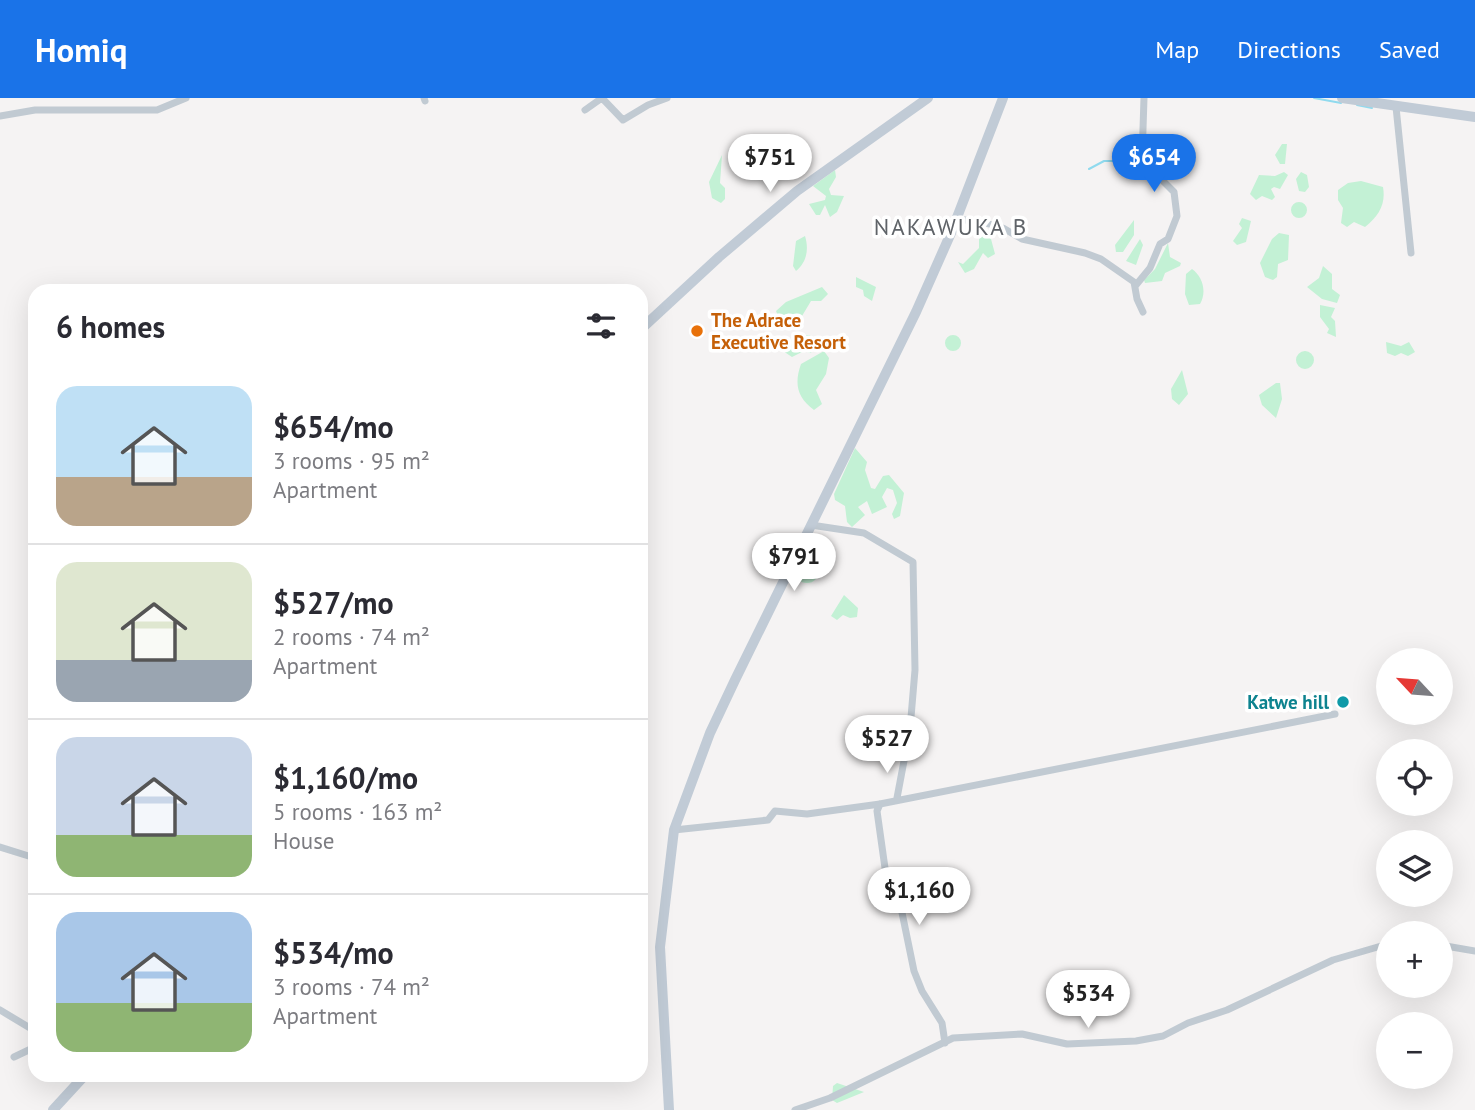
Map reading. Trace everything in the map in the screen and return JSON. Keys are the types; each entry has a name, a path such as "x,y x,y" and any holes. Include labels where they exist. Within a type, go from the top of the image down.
{"main road":[{"path":"648,323 719,257 797,191 928,98"},
{"path":"668,1110 660,947 674,830 710,733 916,312 957,219 1003,98"},
{"path":"1342,98 1475,117"},
{"path":"53,1110 79,1082"}],"street":[{"path":"0,116 35,110 157,110 186,98"},
{"path":"585,110 602,98 623,120 648,105 667,98"},
{"path":"1135,288 1137,280 1150,268 1160,244 1168,239 1177,216 1174,192 1142,160 1144,98"},
{"path":"1396,107 1411,253"},
{"path":"957,219 992,225 1020,239 1061,246 1101,259 1134,282 1136,299 1143,312"},
{"path":"811,525 864,533 914,562 915,670 910,729 897,798"},
{"path":"674,830 768,821 775,811 807,814 880,803 1101,762 1335,714"},
{"path":"880,803 877,811 886,868 899,898 914,971 928,1002 942,1023 945,1043"},
{"path":"0,846 28,856"},
{"path":"795,1110 830,1098 953,1038 1022,1034 1067,1044 1136,1041 1163,1036 1188,1023 1227,1010 1333,960 1376,947"},
{"path":"1453,947 1475,951"},
{"path":"0,1010 28,1027"},
{"path":"14,1057 28,1050"}],"green space":[{"path":"1282,144 1287,144 1285,164 1280,164 1275,155"},
{"path":"722,155 720,183 725,188 725,199 721,203 712,198 709,182"},
{"path":"835,170 836,177 829,189 831,195 844,196 837,212 830,217 825,205 820,215 816,215 809,204 825,200 826,196 813,186"},
{"path":"1284,172 1288,175 1280,189 1271,189 1275,197 1272,200 1262,196 1256,200 1250,194 1259,175 1275,176"},
{"path":"1301,172 1307,175 1309,187 1305,192 1299,191 1296,179"},
{"path":"1361,181 1383,187 1382,204 1378,214 1365,227 1354,222 1347,227 1341,223 1343,208 1338,200 1338,190 1348,183"},
{"path":"1296,202 1302,202 1307,210 1305,216 1296,218 1291,213 1291,207"},
{"path":"1242,218 1251,221 1246,242 1237,245 1233,241 1242,228 1239,224"},
{"path":"1134,220 1134,235 1123,252 1116,252 1115,245"},
{"path":"1279,233 1289,235 1288,260 1278,264 1277,277 1273,280 1265,277 1260,263 1272,239"},
{"path":"984,234 991,239 995,254 988,258 983,253 974,269 965,273 958,262 963,264 979,248 979,239"},
{"path":"805,236 806,255 803,264 796,271 793,266 796,241"},
{"path":"1140,239 1143,245 1136,265 1126,261"},
{"path":"1168,243 1170,257 1181,263 1180,266 1165,273 1162,281 1145,283 1144,280 1155,269"},
{"path":"1323,266 1332,274 1332,289 1340,295 1337,303 1322,299 1307,287 1319,278"},
{"path":"1192,269 1201,280 1203,295 1200,304 1189,305 1185,294 1186,274"},
{"path":"856,277 876,287 872,301 864,296 863,290 856,287"},
{"path":"822,287 828,294 821,301 811,301 799,321 780,321 776,311 786,302"},
{"path":"1320,305 1335,308 1331,317 1335,321 1336,337 1327,333 1329,329 1320,317"},
{"path":"810,335 815,344 811,353 804,351 792,357 783,351 793,338"},
{"path":"953,335 959,337 959,349 953,351 947,349 945,343 947,337"},
{"path":"1386,342 1401,346 1409,342 1415,352 1408,356 1401,353 1395,356 1387,353"},
{"path":"824,351 829,358 826,374 816,390 822,404 814,410 798,390 798,378 801,364"},
{"path":"1305,351 1311,354 1314,360 1311,366 1305,369 1299,366 1296,360 1299,354"},
{"path":"1182,370 1188,394 1179,405 1172,399 1171,389"},
{"path":"1280,383 1282,399 1276,418 1262,405 1259,395"},
{"path":"855,448 867,462 865,470 871,488 875,489 883,476 889,475 904,493 900,516 894,519 892,514 897,503 893,490 887,488 882,497 887,507 872,514 867,501 858,507 865,515 852,527 847,522 845,506 835,500 834,494"},
{"path":"807,559 816,562 819,571 816,580 807,583 798,580 795,571 798,562"},
{"path":"844,595 858,608 857,617 843,615 837,620 831,616"},
{"path":"837,1083 864,1092 837,1103 832,1100 833,1086"}],"waterway":[{"path":"1314,98 1341,103"},
{"path":"1357,105 1372,108"},
{"path":"1089,169 1104,161 1116,161"}],"place":[{"name":"The Adrace Executive Resort","path":"697,331"},
{"name":"Katwe hill","path":"1343,702"}],"district":[{"name":"NAKAWUKA B","path":"951,226"}]}
